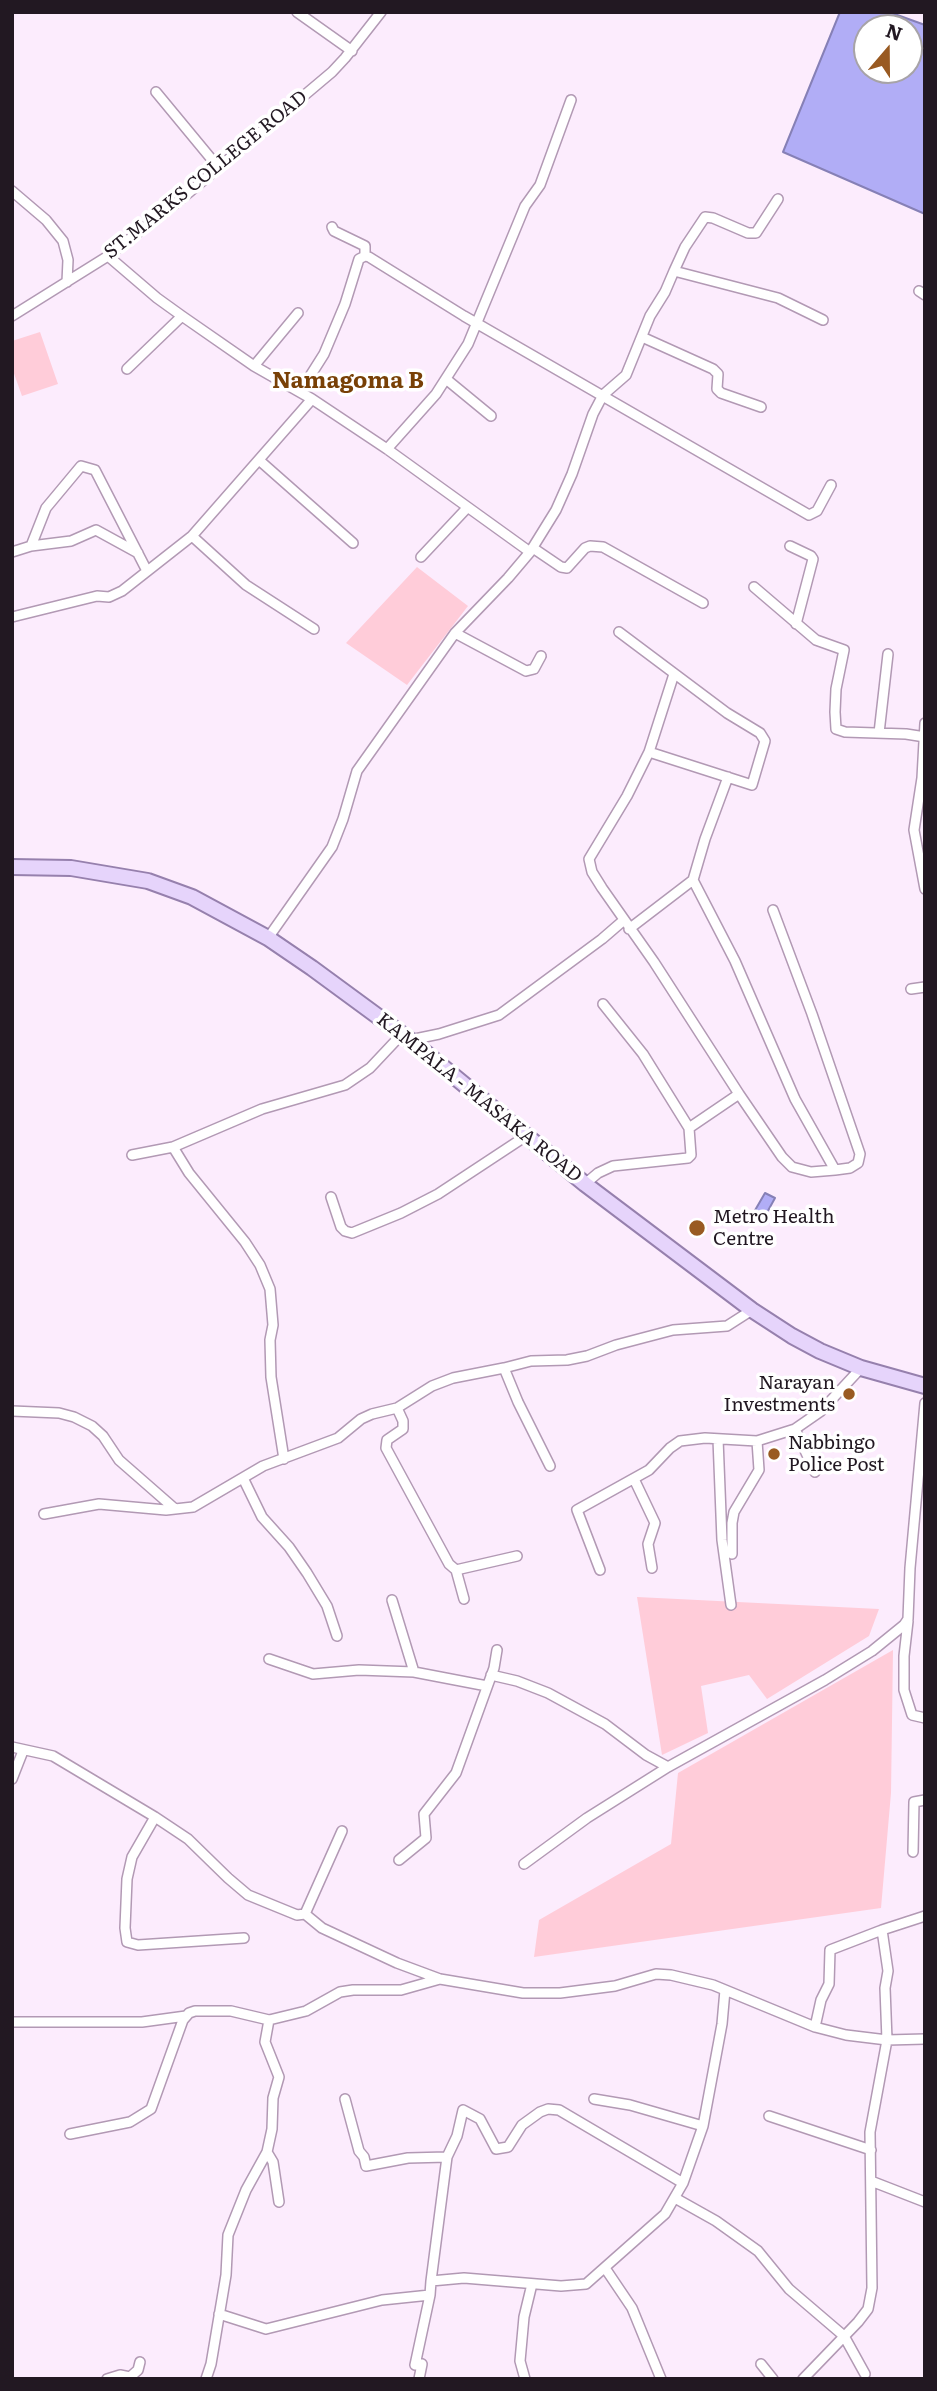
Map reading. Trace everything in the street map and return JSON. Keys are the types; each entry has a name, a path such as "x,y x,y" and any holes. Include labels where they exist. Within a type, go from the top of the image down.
{"main road":[{"name":"KAMPALA - MASAKA ROAD","path":"12,867 71,868 148,881 192,897 268,938 406,1037 585,1184 752,1310 801,1341 861,1368 925,1386"}],"street":[{"path":"297,12 352,51"},
{"name":"ST.MARKS COLLEGE ROAD","path":"12,316 108,256 218,167 332,72 352,51 381,12"},
{"path":"156,92 218,167"},
{"path":"387,449 436,394 468,344 525,206 540,185 570,100"},
{"path":"12,191 46,220 63,241 68,260 67,282"},
{"path":"268,938 332,847 357,771 455,633 531,550 556,510 603,395 626,375 650,316 665,292 685,247 705,217 748,233 756,233 778,199"},
{"path":"332,227 334,231 365,246 365,256"},
{"path":"108,256 182,316 254,366 312,399 387,449 467,508 531,550 566,568 584,548 603,547 704,603"},
{"path":"365,256 809,515 817,511 831,485"},
{"path":"300,392 324,354 345,304 359,259 365,256"},
{"path":"674,271 778,298 823,320"},
{"path":"254,366 298,313"},
{"path":"127,369 182,316"},
{"path":"642,337 713,369 718,374 717,389 721,393 761,407"},
{"path":"446,379 491,416"},
{"path":"12,617 97,596 109,597 122,591 192,536 312,399"},
{"path":"259,460 353,543"},
{"path":"31,546 46,508 81,466 96,470 147,571"},
{"path":"421,557 467,508"},
{"path":"12,552 31,546 71,541 96,530 138,553"},
{"path":"192,536 246,585 314,629"},
{"path":"790,546 813,559 796,624"},
{"path":"754,587 820,643 844,650 836,689 836,729 845,733 925,737"},
{"path":"619,632 727,713 748,724 763,738 764,746 753,784 649,752"},
{"path":"455,633 526,671 534,669 541,656"},
{"path":"878,733 888,654"},
{"path":"674,674 649,752 627,796 589,859 592,872 787,1164 811,1172 854,1166 860,1154 773,909"},
{"path":"925,723 922,778 914,830 925,889"},
{"path":"132,1155 173,1147 262,1109 345,1086 406,1037 439,1034 499,1015 563,966 693,880 728,777"},
{"path":"693,880 735,961 795,1099 835,1170"},
{"path":"911,989 925,987"},
{"path":"585,1184 598,1172 613,1166 688,1158 691,1155 689,1128 643,1054 603,1004"},
{"path":"429,1055 439,1034"},
{"path":"689,1128 739,1094"},
{"path":"331,1197 341,1227 352,1233 438,1194 526,1136"},
{"path":"173,1147 189,1173 245,1242 260,1265 270,1289 273,1325 270,1340 271,1377 284,1459"},
{"path":"44,1514 99,1504 175,1509 193,1507 263,1466 338,1438 372,1413 397,1408 432,1386 453,1378 531,1361 567,1360 587,1356 616,1345 673,1330 727,1326 752,1310"},
{"path":"505,1368 518,1402 550,1466"},
{"path":"600,1570 577,1510 649,1470 680,1441 705,1438 757,1441 795,1429 821,1411 861,1368"},
{"path":"925,1404 904,1656 904,1690 912,1715 925,1718"},
{"path":"397,1408 403,1421 402,1429 387,1440 386,1448 443,1556 456,1570 464,1599"},
{"path":"12,1411 59,1413 92,1426 103,1436 119,1460 175,1509"},
{"path":"795,1429 816,1472"},
{"path":"718,1439 722,1540 731,1605"},
{"path":"732,1554 734,1511 759,1470 757,1441"},
{"path":"243,1478 262,1517 289,1547 327,1606 337,1636"},
{"path":"634,1479 655,1523 648,1544 652,1568"},
{"path":"456,1570 517,1556"},
{"path":"392,1600 414,1672"},
{"path":"524,1864 587,1818 668,1767 872,1651 908,1619"},
{"path":"399,1860 426,1838 424,1814 456,1773 494,1668 497,1650"},
{"path":"269,1659 313,1674 359,1670 414,1672 487,1686"},
{"path":"491,1675 517,1681 548,1693 605,1724 646,1755 668,1767"},
{"path":"12,1747 53,1756 155,1817 188,1839 248,1895 297,1915 305,1914 322,1928 397,1963 440,1979 523,1993 560,1993 598,1989 642,1977 682,1977 725,1990 815,2027 846,2035 887,2040 925,2039"},
{"path":"12,1779 23,1751"},
{"path":"913,1852 914,1802 925,1800"},
{"path":"155,1817 132,1857 125,1928 128,1942 138,1945 244,1938"},
{"path":"305,1914 342,1831"},
{"path":"815,2027 821,2000 829,1984 830,1951 925,1916"},
{"path":"803,2379 868,2309 872,2288 870,2132 887,2040 888,1970 882,1930"},
{"path":"12,2022 142,2022 186,2016 195,2011 230,2011 269,2020 306,2011 340,1993 353,1990 401,1990 440,1979"},
{"path":"431,2281 464,2278 532,2284 586,2284 664,2214 683,2183 704,2126 722,2024 725,1990"},
{"path":"70,2134 130,2122 152,2109 186,2016"},
{"path":"206,2379 211,2364 232,2223 267,2152 272,2129 273,2098 279,2077 265,2042 269,2020"},
{"path":"345,2099 359,2151 366,2166 408,2158 447,2157"},
{"path":"594,2099 630,2105 704,2126"},
{"path":"419,2379 422,2364 415,2365 430,2295 447,2157 457,2136 463,2110 480,2119 496,2149 508,2147 522,2125 544,2110 553,2109 683,2183"},
{"path":"769,2116 871,2150"},
{"path":"267,2152 273,2162 278,2202"},
{"path":"871,2181 925,2202"},
{"path":"675,2198 716,2221 758,2251 789,2288 844,2336 865,2374"},
{"path":"605,2268 632,2308 661,2379"},
{"path":"525,2379 520,2361 524,2317 532,2284"},
{"path":"219,2314 266,2329 382,2300 430,2295"},
{"path":"107,2379 120,2375 130,2377 138,2370 139,2362"},
{"path":"761,2364 773,2379"}],"shaded area":[{"path":"840,12 895,14 853,14 853,84 923,84 923,24 925,25 925,214 783,152"},
{"path":"40,332 58,384 22,396 12,368 12,341"},
{"path":"417,567 468,606 407,685 346,643"},
{"path":"765,1193 775,1198 764,1218 754,1212"},
{"path":"637,1597 879,1609 869,1636 767,1699 749,1675 701,1686 708,1733 662,1755"},
{"path":"893,1650 891,1793 881,1908 534,1957 539,1920 671,1844 678,1773"}],"place":[{"name":"Metro Health Centre","path":"697,1228"},
{"name":"Narayan Investments","path":"849,1394"},
{"name":"Nabbingo Police Post","path":"774,1454"}],"district":[{"name":"Namagoma B","path":"348,381"}]}
